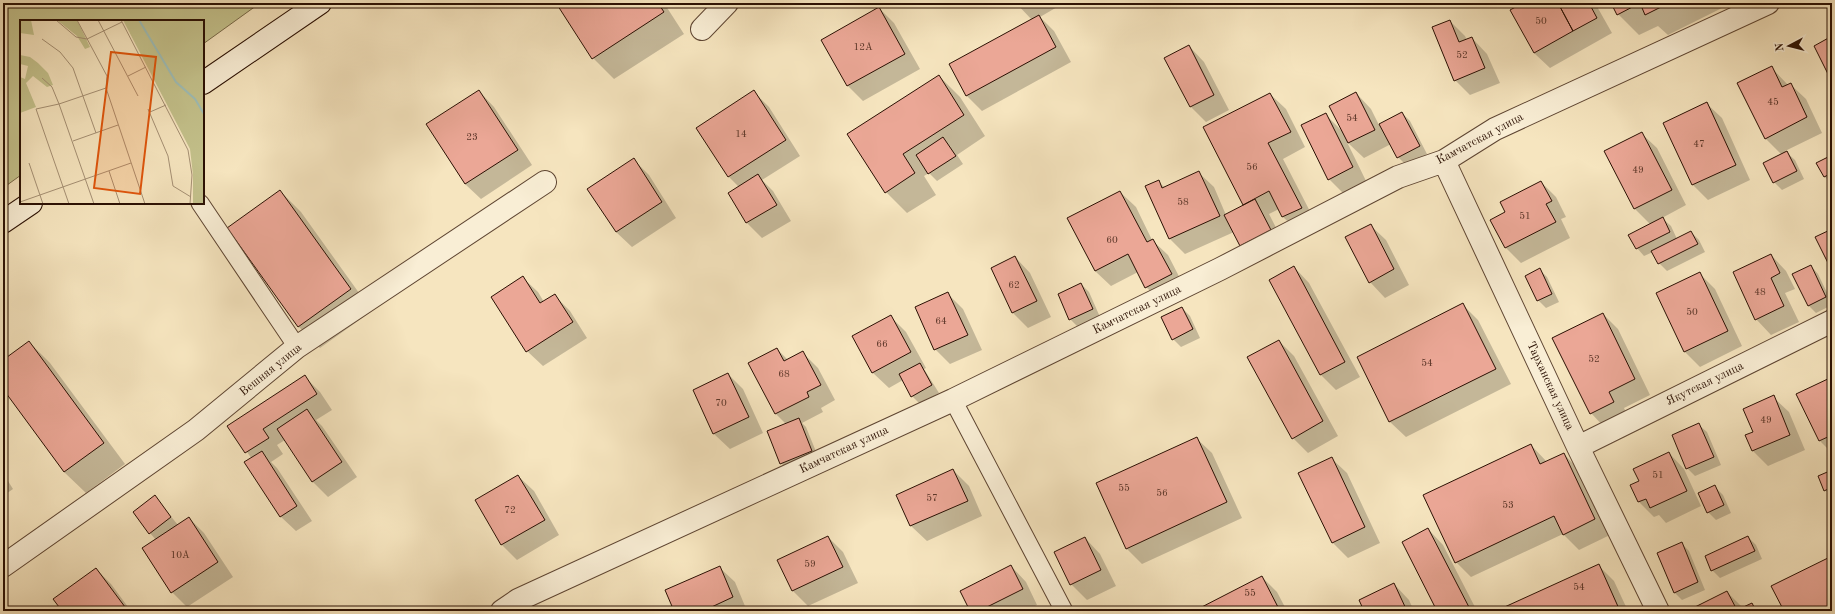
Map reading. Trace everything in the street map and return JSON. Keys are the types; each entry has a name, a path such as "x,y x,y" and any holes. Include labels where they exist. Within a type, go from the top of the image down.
{"street":[{"path":"204,82 320,3"},
{"path":"702,29 727,3"},
{"name":"Камчатская улица","path":"502,611 526,597 953,400 1220,269 1398,177 1444,161 1495,129 1768,3"},
{"name":"Тарханская улица","path":"1444,161 1578,447 1658,611"},
{"name":"Вешняя улица","path":"3,566 196,430 297,347 545,182"},
{"path":"3,222 30,204"},
{"name":"Якутская улица","path":"1578,447 1832,321"}],"lane":[{"path":"201,204 297,347"},
{"path":"953,400 1064,611"}],"shaded area":[{"path":"3,3 260,3 204,43 204,20 20,20 20,176 3,188"}],"building":[{"path":"556,3 658,3 664,12 592,59"},
{"path":"1523,3 1558,3 1573,31 1534,53 1510,10"},
{"path":"1558,3 1589,3 1597,18 1573,31"},
{"path":"1611,3 1640,3 1617,15"},
{"path":"1640,3 1669,3 1645,15"},
{"path":"879,7 905,54 847,86 821,40"},
{"path":"1039,15 1056,47 966,96 949,64"},
{"path":"1450,20 1459,42 1472,37 1485,68 1454,81 1432,27"},
{"path":"1832,36 1832,82 1814,46"},
{"path":"1189,45 1214,95 1190,107 1164,58"},
{"path":"1772,66 1782,87 1791,83 1807,117 1765,139 1737,83"},
{"path":"939,75 964,115 903,154 915,173 885,193 847,134"},
{"path":"479,90 518,150 465,184 426,124"},
{"path":"754,90 786,140 728,177 696,128"},
{"path":"1356,92 1375,130 1348,143 1329,106"},
{"path":"1270,93 1291,132 1268,143 1302,208 1282,217 1269,191 1243,205 1203,127"},
{"path":"1707,102 1736,165 1692,185 1663,123"},
{"path":"1402,112 1420,146 1397,158 1379,124"},
{"path":"1326,113 1353,167 1328,180 1301,125"},
{"path":"1642,132 1672,190 1634,209 1604,151"},
{"path":"943,137 956,156 928,174 916,155"},
{"path":"1787,151 1797,171 1773,183 1763,163"},
{"path":"1832,155 1832,173 1824,177 1816,163"},
{"path":"634,158 662,202 616,232 587,189"},
{"path":"1199,171 1220,216 1169,239 1145,186 1159,180 1162,188"},
{"path":"758,174 777,205 746,223 728,193"},
{"path":"1541,181 1552,201 1546,204 1556,222 1505,248 1490,220 1505,212 1500,202"},
{"path":"280,190 351,289 298,327 227,228"},
{"path":"1120,191 1147,242 1153,239 1172,274 1145,288 1128,254 1095,271 1067,218"},
{"path":"1255,199 1271,230 1240,246 1224,215"},
{"path":"1663,217 1670,232 1636,249 1628,235"},
{"path":"1371,224 1394,269 1369,283 1345,237"},
{"path":"1832,229 1832,271 1815,237"},
{"path":"1691,231 1698,244 1658,264 1651,251"},
{"path":"1771,254 1780,273 1771,278 1784,306 1755,320 1733,272"},
{"path":"1015,256 1037,301 1012,313 991,268"},
{"path":"1811,265 1826,297 1808,306 1792,274"},
{"path":"1294,266 1345,362 1320,375 1269,280"},
{"path":"1540,268 1552,294 1537,301 1525,276"},
{"path":"1700,272 1728,331 1684,352 1656,293"},
{"path":"523,276 540,303 555,294 573,322 526,352 491,297"},
{"path":"1081,283 1093,309 1069,320 1058,294"},
{"path":"948,292 968,335 934,350 915,307"},
{"path":"1463,303 1496,369 1389,422 1357,357"},
{"path":"1182,307 1193,329 1172,340 1161,317"},
{"path":"1603,313 1635,379 1609,392 1614,402 1590,414 1552,338"},
{"path":"891,315 911,352 872,373 852,336"},
{"path":"1279,340 1323,421 1292,439 1247,357"},
{"path":"29,341 104,443 64,472 3,389 3,360"},
{"path":"777,348 784,361 803,351 821,385 807,392 809,397 775,414 748,363"},
{"path":"920,363 932,385 911,397 899,374"},
{"path":"728,373 749,417 713,434 693,390"},
{"path":"305,375 317,394 263,429 269,438 245,453 227,426"},
{"path":"1832,377 1832,435 1819,441 1796,394"},
{"path":"1774,395 1790,435 1752,451 1745,435 1753,432 1743,409"},
{"path":"307,409 342,462 312,482 277,429"},
{"path":"799,418 812,451 780,464 767,431"},
{"path":"1699,423 1714,457 1686,469 1672,435"},
{"path":"1197,437 1227,502 1126,549 1096,483"},
{"path":"1531,444 1540,464 1564,453 1595,519 1563,535 1554,516 1455,563 1423,495"},
{"path":"262,451 297,506 280,517 244,462"},
{"path":"1669,452 1687,491 1650,508 1646,499 1638,502 1630,485 1639,481 1633,469"},
{"path":"1332,457 1365,527 1332,543 1298,473"},
{"path":"953,469 968,501 910,526 896,495"},
{"path":"1832,470 1832,487 1824,491 1818,476"},
{"path":"518,475 545,520 501,545 475,500"},
{"path":"1715,485 1724,505 1707,513 1698,493"},
{"path":"155,495 171,517 149,534 133,512"},
{"path":"189,517 218,562 171,593 142,548"},
{"path":"1428,528 1471,611 1437,611 1402,542"},
{"path":"828,536 843,567 792,591 777,560"},
{"path":"1748,536 1755,551 1711,571 1705,556"},
{"path":"1085,537 1101,570 1070,585 1054,552"},
{"path":"1682,542 1698,582 1674,593 1657,553"},
{"path":"1832,556 1832,611 1784,611 1771,586"},
{"path":"1599,564 1620,611 1498,610"},
{"path":"1011,565 1023,589 979,611 970,611 960,591"},
{"path":"720,566 733,597 703,611 674,611 665,590"},
{"path":"96,568 128,611 62,611 53,599"},
{"path":"1262,576 1280,611 1194,611"},
{"path":"1394,583 1407,611 1364,611 1359,600"},
{"path":"1727,591 1737,610 1752,603 1756,611 1694,611 1693,608"}]}
